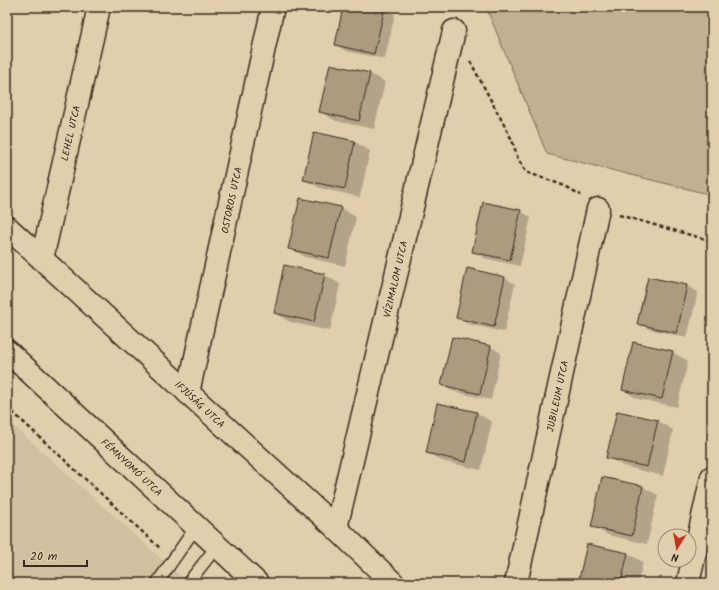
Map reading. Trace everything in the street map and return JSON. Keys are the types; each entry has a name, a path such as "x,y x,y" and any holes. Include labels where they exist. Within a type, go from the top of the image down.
{"street":[{"name":"LEHEL UTCA","path":"42,259 99,7"},
{"name":"OSTOROS UTCA","path":"188,393 273,7"},
{"name":"VÍZIMALOM UTCA","path":"336,528 454,31"},
{"name":"JUBILEUM UTCA","path":"516,583 598,209"},
{"name":"IFJÚSÁG UTCA","path":"7,226 336,528 393,583"},
{"name":"FÉMNYOMÓ UTCA","path":"7,351 257,583"},
{"path":"688,583 712,477"}],"lane":[{"path":"157,583 196,527"},
{"path":"188,583 217,546"}],"path":[{"path":"454,31 501,118 512,140 518,159 526,172 565,186 582,196 598,209 712,241"},
{"path":"7,407 160,548 174,558"}],"shaded area":[{"path":"486,7 712,7 712,195 547,154"},
{"path":"7,420 188,583 7,583"}],"building":[{"path":"343,7 385,7 374,54 335,45"},
{"path":"330,64 370,73 359,121 319,112"},
{"path":"314,132 355,141 345,189 303,180"},
{"path":"300,198 341,207 329,258 288,249"},
{"path":"483,202 521,210 510,260 472,252"},
{"path":"284,265 325,274 314,322 274,313"},
{"path":"467,268 505,277 494,327 456,318"},
{"path":"648,277 687,285 677,333 637,324"},
{"path":"452,337 491,346 480,394 441,385"},
{"path":"633,342 673,351 662,399 622,390"},
{"path":"437,403 477,412 466,462 426,453"},
{"path":"617,411 658,420 647,467 606,458"},
{"path":"602,477 643,486 632,536 591,527"},
{"path":"587,544 628,553 621,583 578,583"}]}
